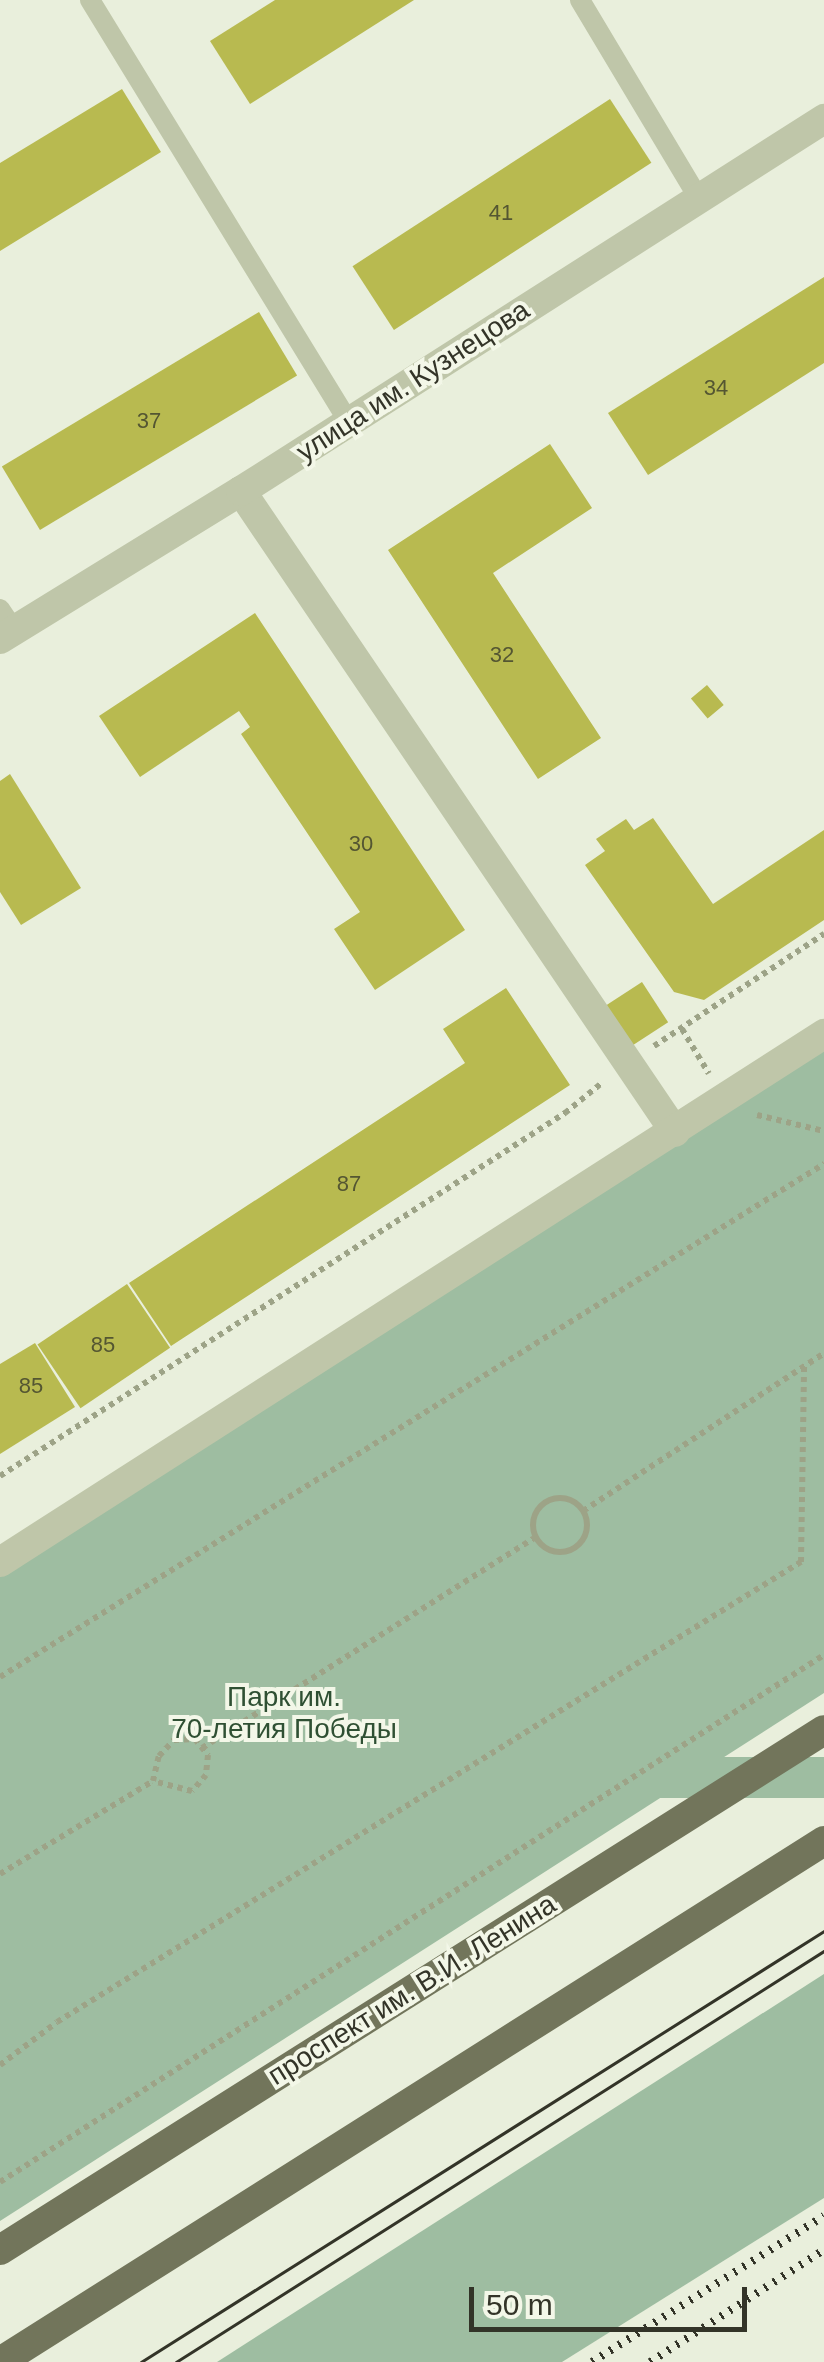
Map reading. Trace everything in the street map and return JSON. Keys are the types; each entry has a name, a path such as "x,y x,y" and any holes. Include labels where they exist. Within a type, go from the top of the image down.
{"main road":[{"name":"проспект им. В.И. Ленина","path":"0,2250 824,1730"},
{"path":"0,2362 824,1841"}],"street":[{"name":"улица им. Кузнецова","path":"5,626 241,491 824,119"},
{"path":"241,491 676,1132"},
{"path":"0,1562 824,1034"}],"lane":[{"path":"90,0 350,422"},
{"path":"580,0 699,199"}],"path":[{"path":"0,1476 564,1112 628,1063 824,934"},
{"path":"752,1114 824,1131"},
{"path":"0,1676 824,1164"},
{"path":"584,1511 824,1353"},
{"path":"0,2066 58,2022 801,1562 804,1366"},
{"path":"552,1500 569,1500 584,1511 585,1536 574,1549 548,1550 536,1537 538,1511 552,1500"},
{"path":"202,1748 536,1537"},
{"path":"0,2182 824,1654"},
{"path":"0,1874 153,1781 159,1756 174,1740 195,1739 208,1755 206,1775 192,1792 153,1781"}],"green space":[{"name":"Парк им. 70-летия Победы","path":"824,1042 824,1693 0,2221 0,1568"},
{"path":"0,1757 824,1757 824,1798 0,1798"},
{"path":"824,1974 824,2198 562,2362 217,2362"}],"building":[{"path":"275,0 414,0 250,104 210,41"},
{"path":"122,89 161,152 0,251 0,163"},
{"path":"610,99 651,163 394,330 353,266"},
{"path":"824,277 824,363 648,475 608,413"},
{"path":"259,312 297,375 40,530 2,467"},
{"path":"550,444 592,508 493,573 601,738 538,779 388,550"},
{"path":"255,613 465,930 375,990 334,929 360,912 241,734 250,727 239,711 140,777 99,716"},
{"path":"707,685 724,705 708,718 691,698"},
{"path":"10,774 81,888 21,925 0,892 0,781"},
{"path":"653,818 713,904 824,830 824,920 704,1000 674,992 585,865 605,851 596,839 626,819 634,830"},
{"path":"642,982 668,1022 631,1046 605,1006"},
{"path":"506,988 570,1085 171,1346 129,1283 465,1063 443,1029"},
{"path":"127,1284 170,1348 81,1408 37,1344"},
{"path":"35,1343 75,1407 0,1454 0,1364"}],"tram line":[{"path":"141,2362 824,1931"},
{"path":"176,2362 824,1951"}],"railway":[{"path":"592,2362 824,2216"},
{"path":"650,2362 824,2250"}]}
